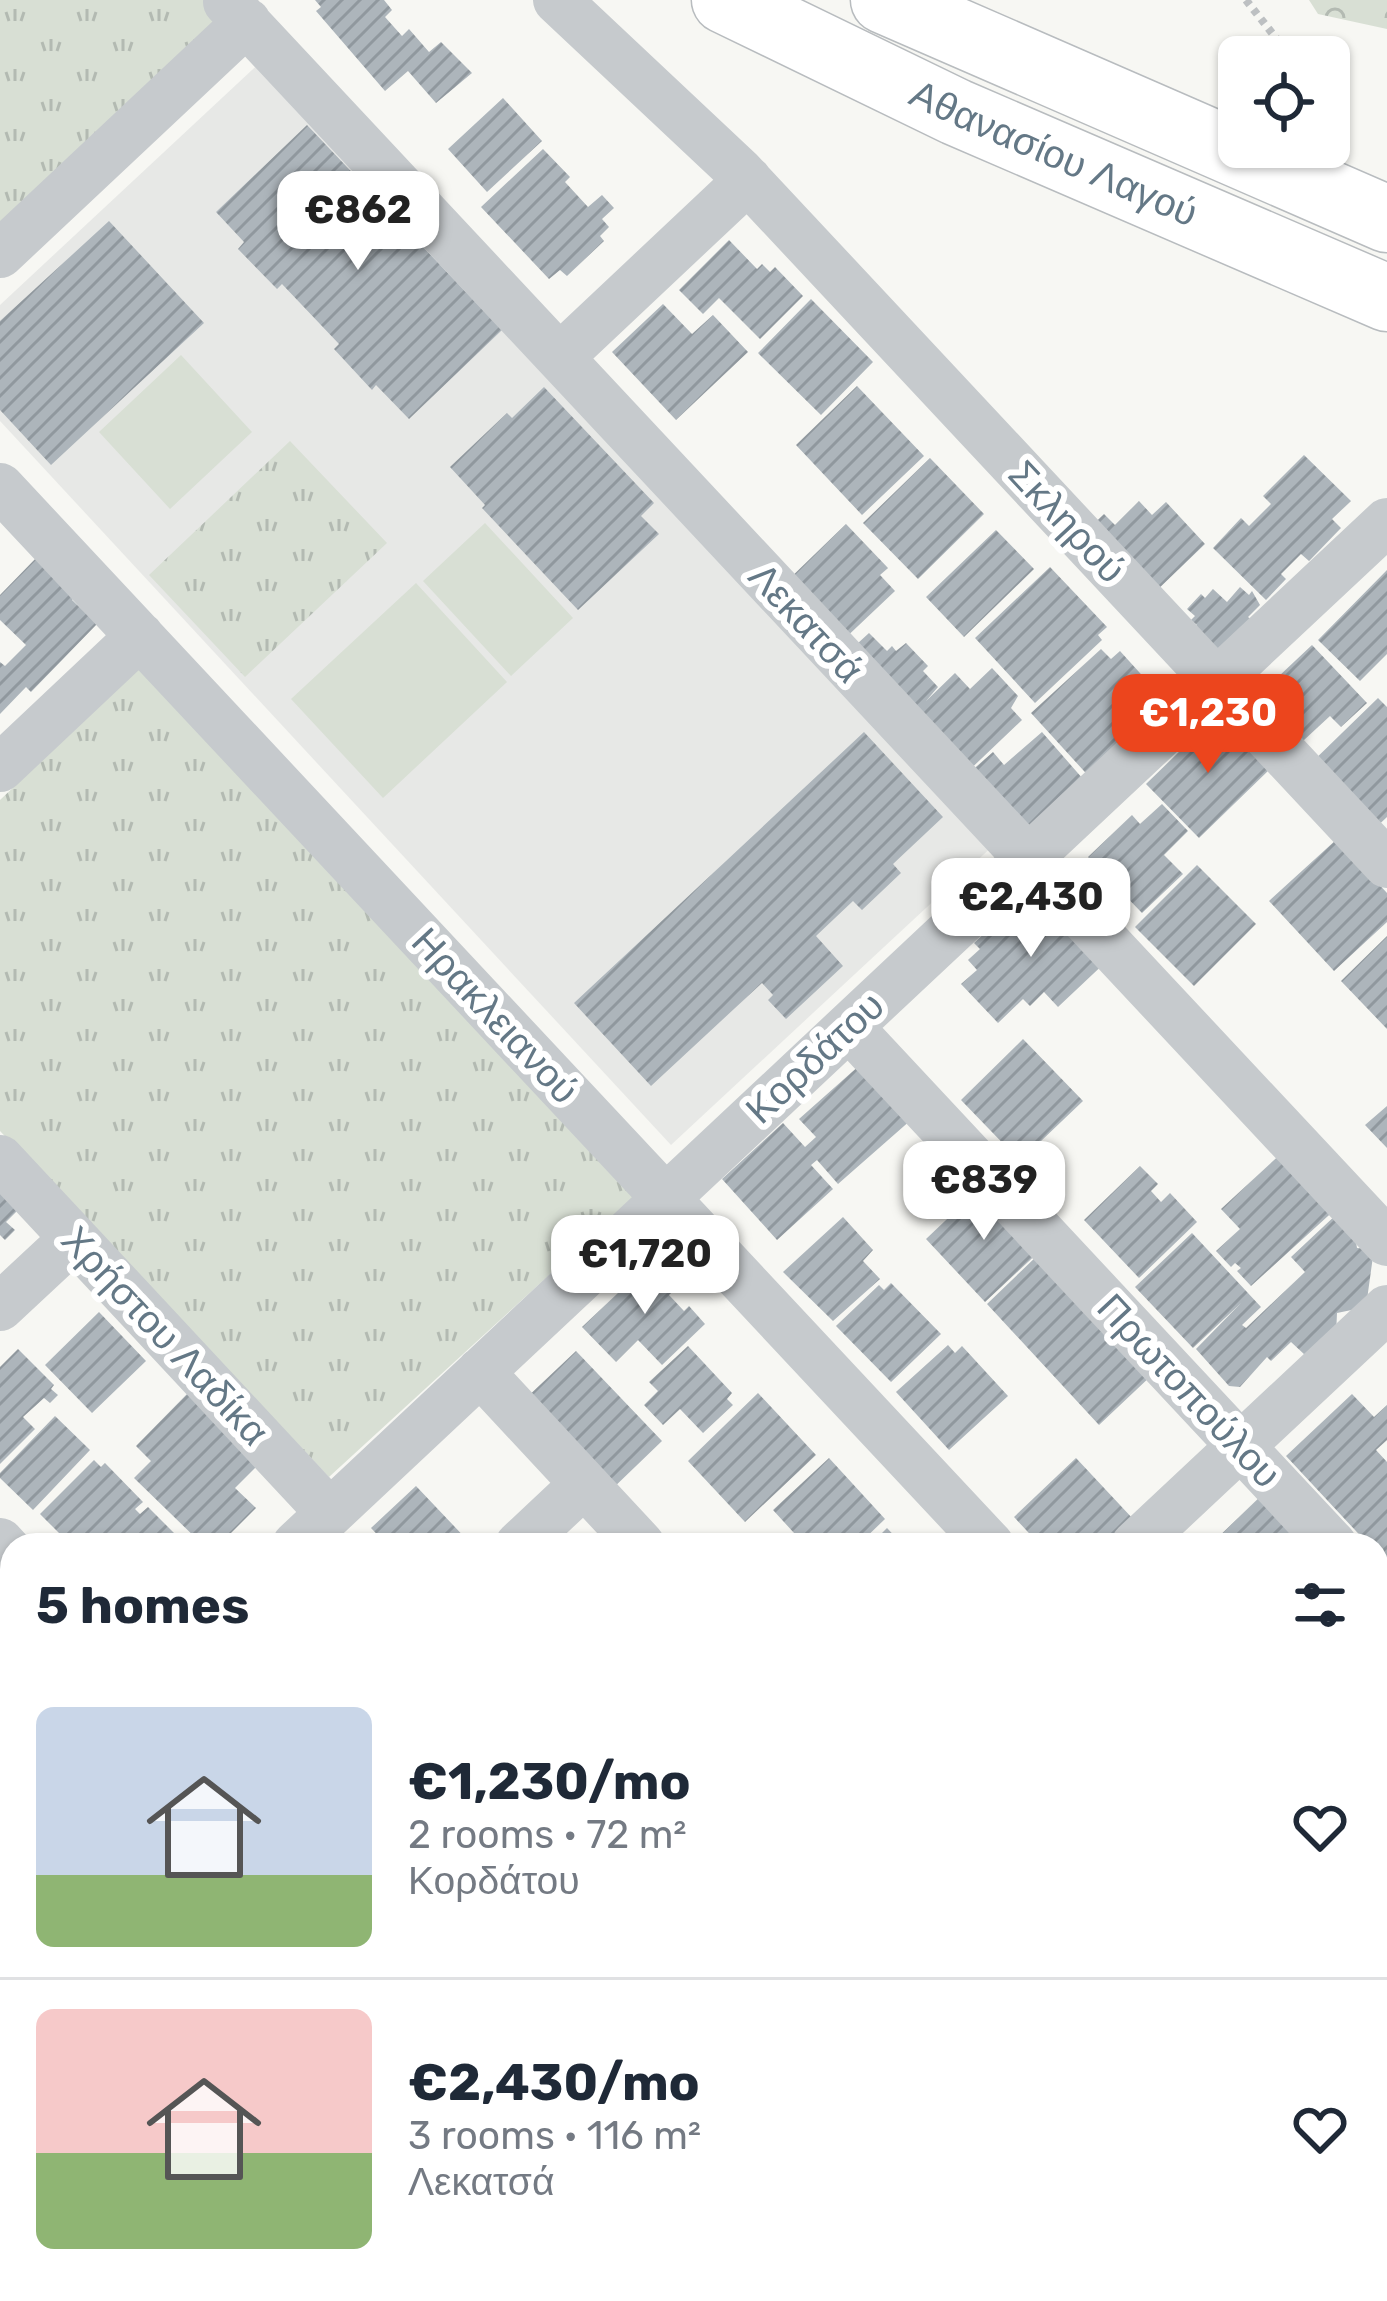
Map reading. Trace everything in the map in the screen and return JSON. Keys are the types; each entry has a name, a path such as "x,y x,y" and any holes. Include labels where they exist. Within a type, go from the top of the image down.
{"highway":[{"name":"Αθανασίου Λαγού","path":"724,0 935,103 1387,298"},
{"name":"Αθανασίου Λαγού","path":"884,0 1387,219"}],"street":[{"name":"Σκληρού","path":"557,0 748,181 1387,864"},
{"path":"0,254 237,12"},
{"name":"Λεκατσά","path":"237,12 1387,1242"},
{"path":"560,357 748,181"},
{"name":"Ηρακλειανού","path":"0,487 979,1533"},
{"name":"Κορδάτου","path":"313,1529 1387,522"},
{"path":"0,768 140,636"},
{"name":"Πρωτοπούλου","path":"849,1027 1322,1533"},
{"name":"Χρήστου Λαδίκα","path":"0,1159 74,1238 313,1529"},
{"path":"0,1307 74,1238"},
{"path":"1148,1533 1387,1309"},
{"path":"480,1372 630,1533"},
{"path":"532,1533 584,1484"}],"path":[{"path":"1246,0 1274,36"}],"shaded area":[{"path":"268,55 997,842 671,1145 0,421 0,305"}],"green space":[{"path":"0,0 244,0 0,225"},
{"path":"1309,0 1387,0 1387,29 1318,14"},
{"path":"181,355 252,432 170,509 99,432"},
{"path":"290,441 387,543 245,677 149,575"},
{"path":"485,523 573,618 511,676 423,581"},
{"path":"416,583 507,682 383,798 291,699"},
{"path":"147,661 644,1188 329,1477 0,1131 0,800"}],"building":[{"path":"315,0 384,0 392,10 385,17 402,36 409,29 429,52 441,42 472,73 436,103 408,71 385,91 316,11 321,7"},
{"path":"503,98 542,141 487,192 448,149"},
{"path":"307,125 502,330 409,419 376,385 372,390 334,349 339,344 282,284 277,289 238,249 244,242 216,212"},
{"path":"543,149 570,177 565,182 588,207 602,195 614,208 602,219 609,227 600,236 604,241 567,276 560,270 549,279 481,207"},
{"path":"109,221 204,323 51,465 0,410 0,321"},
{"path":"729,240 757,269 762,264 770,272 775,267 803,296 760,339 719,298 703,314 679,290"},
{"path":"811,299 873,362 821,415 758,353"},
{"path":"663,304 692,334 713,315 748,352 676,420 612,352"},
{"path":"857,386 924,456 862,515 796,445"},
{"path":"544,387 654,503 641,516 659,534 578,610 450,467 507,413 512,418"},
{"path":"1304,455 1351,501 1332,519 1341,528 1309,561 1301,554 1281,574 1286,579 1266,600 1213,548 1241,518 1249,526 1271,504 1263,496"},
{"path":"930,458 984,514 918,579 863,523"},
{"path":"1139,501 1152,515 1166,502 1205,544 1153,594 1084,533 1104,514 1115,525"},
{"path":"846,524 888,568 880,575 895,591 839,644 783,585"},
{"path":"996,530 1034,569 964,637 926,597"},
{"path":"38,556 77,594 72,600 97,624 31,692 26,687 0,714 0,662 5,666 26,645 0,620 0,595"},
{"path":"1050,567 1107,627 1098,635 1102,640 1035,703 975,638"},
{"path":"1387,570 1387,654 1360,681 1318,640"},
{"path":"1240,587 1249,595 1252,591 1260,605 1248,617 1253,621 1221,652 1189,633 1197,625 1187,609 1201,594 1205,598 1213,589 1227,602"},
{"path":"869,633 887,651 906,643 928,666 923,671 938,687 926,701 955,673 970,689 992,668 1018,696 1011,708 1022,720 960,779 845,655"},
{"path":"1312,645 1367,703 1341,727 1330,716 1291,752 1247,706"},
{"path":"1101,649 1111,659 1120,651 1168,704 1094,782 1031,713"},
{"path":"1378,698 1387,707 1387,817 1370,833 1306,768"},
{"path":"1217,715 1270,769 1199,838 1146,784"},
{"path":"864,732 943,817 893,864 901,873 862,910 853,901 816,936 843,966 786,1019 768,1000 773,995 762,983 651,1086 574,1003"},
{"path":"1042,732 1083,779 1020,848 961,780 993,752 1004,765"},
{"path":"1162,804 1188,831 1164,855 1183,874 1142,913 1088,857 1132,815 1140,824"},
{"path":"1337,839 1387,893 1387,922 1334,971 1269,901"},
{"path":"1197,865 1256,924 1194,986 1135,927"},
{"path":"1045,897 1110,958 1058,1007 1044,992 1030,1006 1023,999 998,1023 961,984 977,970 968,960 980,949 974,943 1015,905 1025,916"},
{"path":"1387,936 1387,1029 1341,981"},
{"path":"1023,1039 1083,1101 1020,1161 961,1100"},
{"path":"870,1056 920,1112 838,1184 817,1160 811,1165 833,1189 777,1240 722,1179 783,1123 805,1147 816,1137 799,1119"},
{"path":"1387,1106 1387,1148 1365,1125"},
{"path":"1286,1149 1339,1206 1251,1286 1237,1271 1241,1268 1235,1263 1231,1267 1216,1251 1240,1229 1221,1209"},
{"path":"0,1161 33,1195 6,1222 15,1230 5,1240 0,1235"},
{"path":"1140,1166 1158,1184 1151,1191 1161,1202 1170,1193 1197,1222 1139,1278 1084,1220"},
{"path":"984,1184 1043,1248 985,1302 926,1239"},
{"path":"1338,1213 1354,1230 1357,1248 1374,1249 1366,1307 1337,1313 1336,1335 1305,1355 1291,1342 1271,1361 1267,1357 1240,1387 1229,1386 1196,1349 1241,1303 1193,1348 1135,1287 1192,1233 1261,1307 1242,1325 1246,1328 1305,1272 1291,1257"},
{"path":"843,1217 873,1250 863,1261 880,1279 833,1321 783,1272"},
{"path":"1040,1253 1153,1374 1099,1425 987,1304"},
{"path":"654,1259 680,1285 669,1295 684,1311 689,1306 705,1324 662,1365 638,1340 616,1362 582,1327"},
{"path":"891,1283 941,1334 891,1382 836,1326 879,1285 884,1290"},
{"path":"99,1312 146,1361 92,1413 45,1365"},
{"path":"948,1345 955,1353 962,1346 1008,1396 949,1450 896,1392"},
{"path":"688,1346 732,1393 727,1399 733,1405 703,1433 680,1409 663,1425 644,1405 658,1391 649,1382"},
{"path":"18,1349 58,1395 50,1403 44,1398 23,1417 35,1429 0,1464 0,1367"},
{"path":"576,1351 662,1441 609,1492 523,1401"},
{"path":"188,1393 259,1464 235,1488 256,1508 231,1533 191,1533 134,1478 151,1461 136,1446"},
{"path":"758,1393 816,1455 745,1522 688,1461"},
{"path":"1352,1394 1374,1417 1387,1405 1387,1440 1376,1450 1387,1462 1387,1533 1358,1533 1286,1456"},
{"path":"55,1416 90,1450 33,1510 0,1473"},
{"path":"829,1458 885,1519 870,1533 794,1533 773,1510"},
{"path":"1076,1458 1134,1520 1120,1533 1029,1533 1014,1517"},
{"path":"94,1460 101,1467 105,1463 143,1502 135,1509 140,1514 148,1507 174,1533 59,1533 40,1514"},
{"path":"416,1486 461,1533 376,1533 371,1528"},
{"path":"1265,1492 1303,1533 1222,1533"}]}
